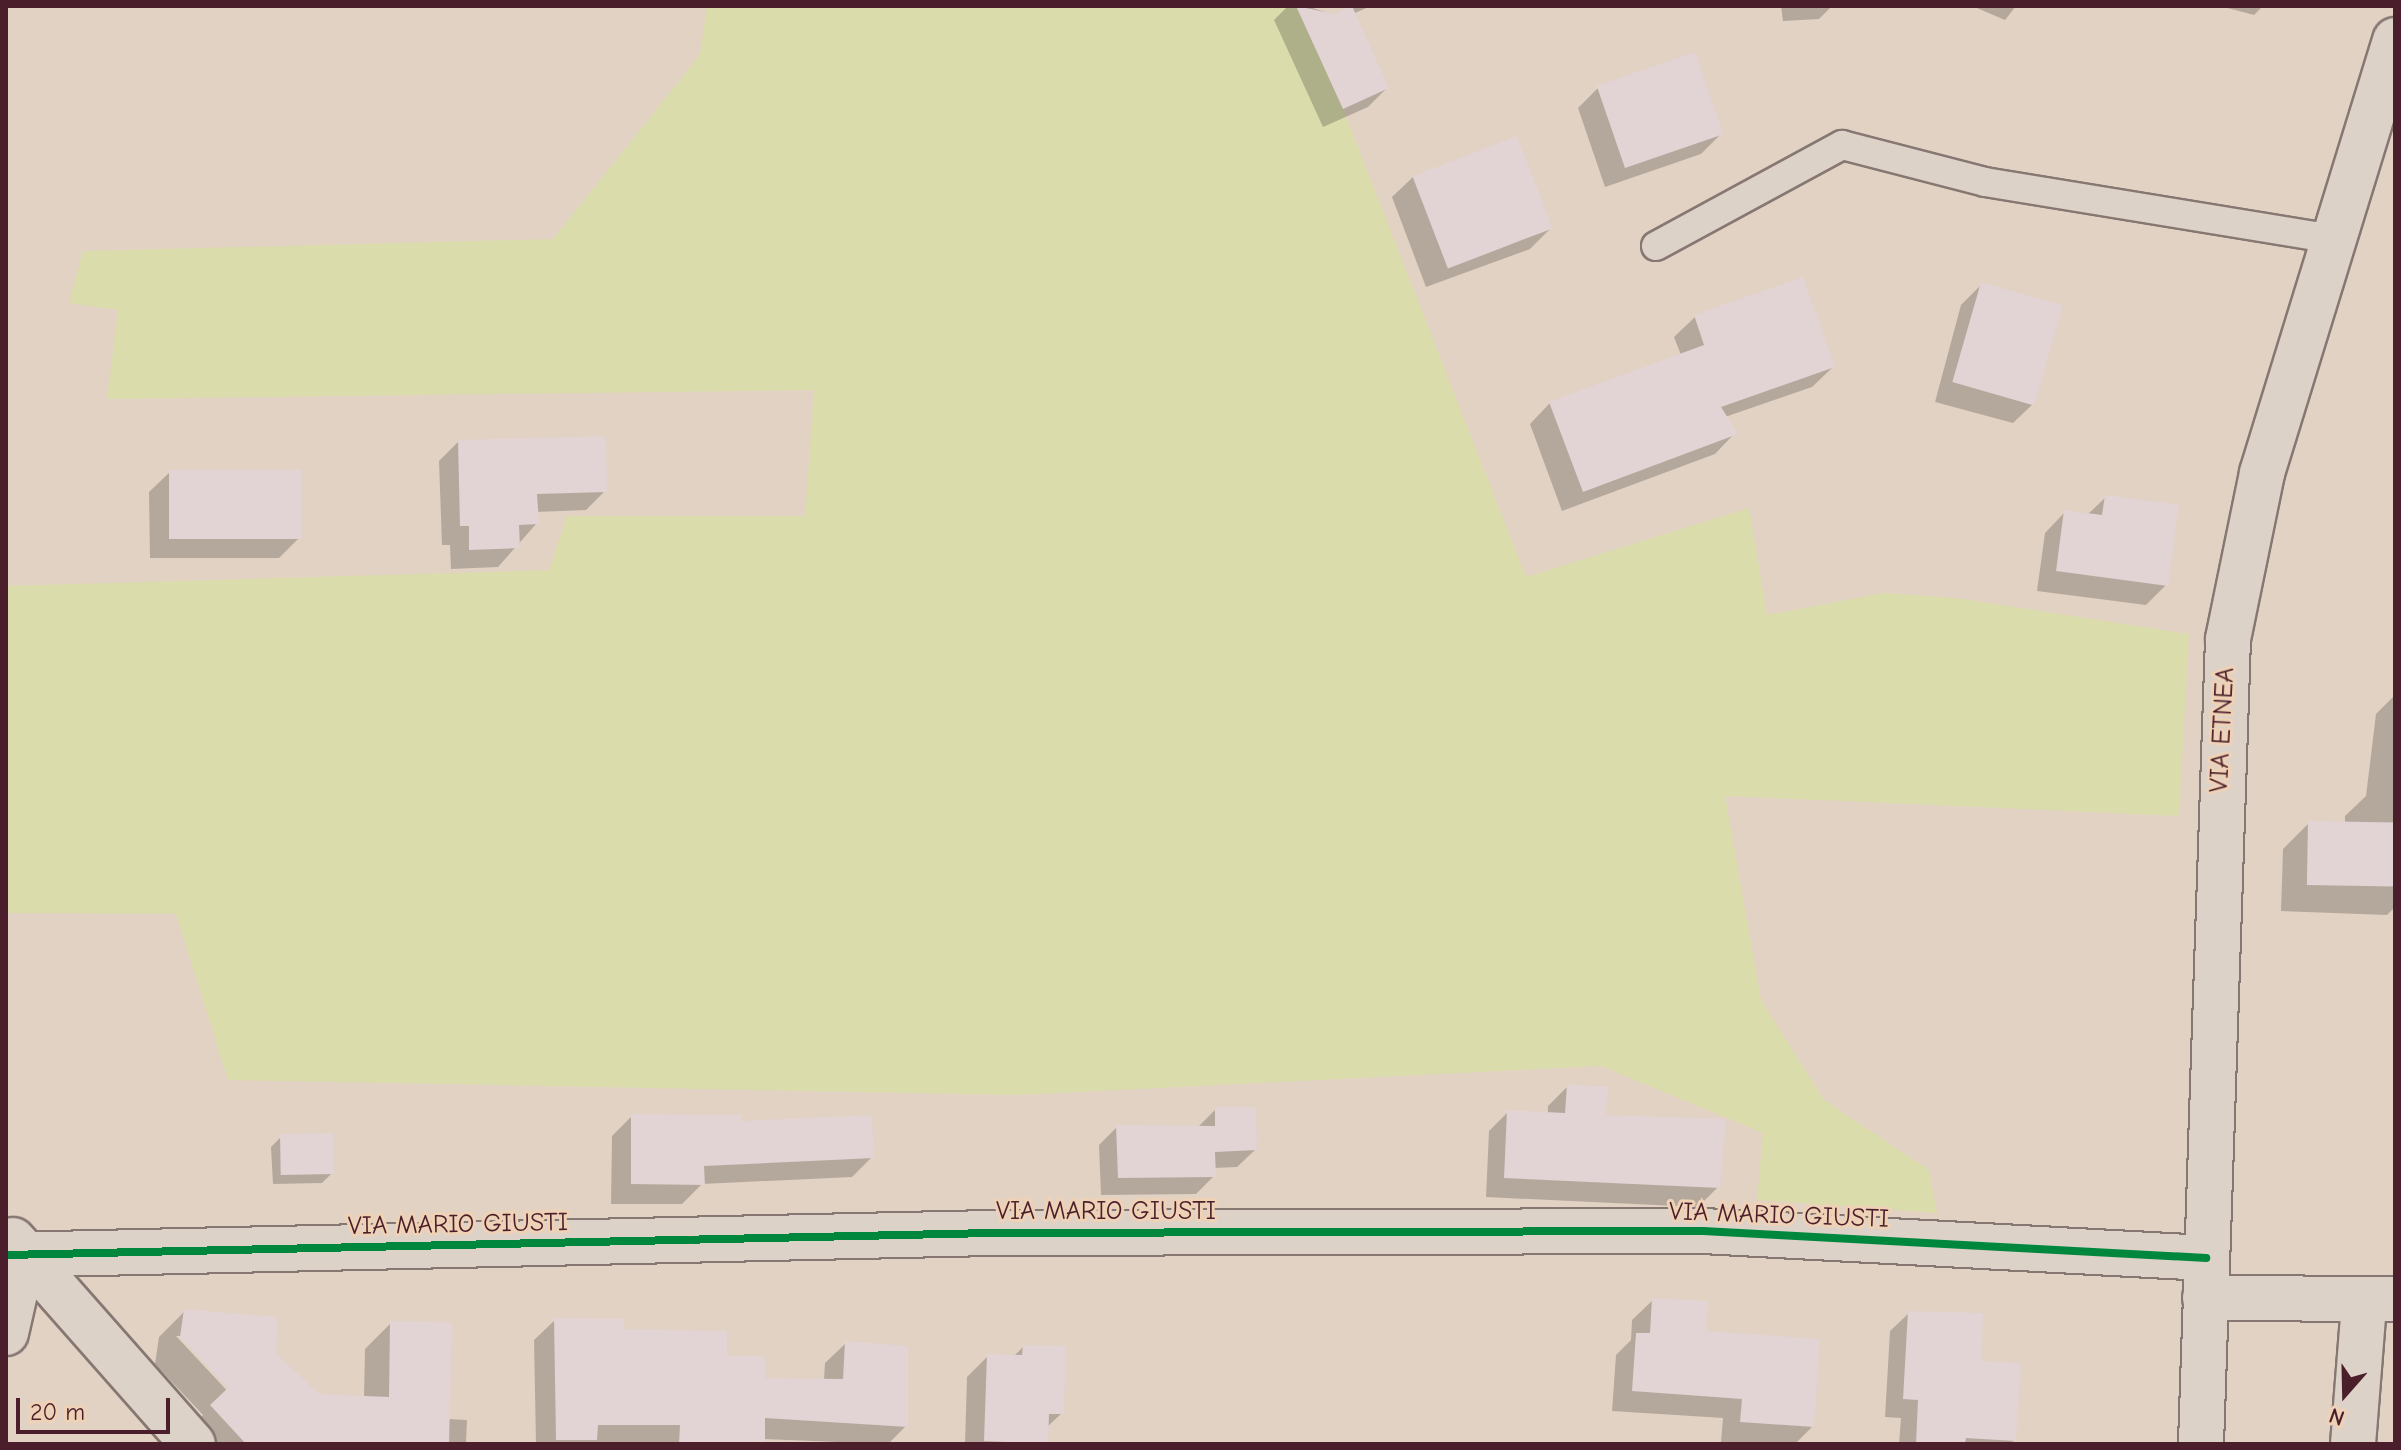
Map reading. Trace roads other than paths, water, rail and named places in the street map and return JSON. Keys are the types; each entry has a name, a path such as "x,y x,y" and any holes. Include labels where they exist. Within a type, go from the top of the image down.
{"street":[{"name":"VIA ETNEA","path":"2201,1444 2228,639 2258,486 2333,239 2391,64"},
{"name":"VIA MARIO GIUSTI","path":"12,1247 988,1233 1703,1231 2205,1278 2379,1301"},
{"path":"6,1333 12,1247"},
{"path":"12,1247 193,1444"},
{"path":"2353,1444 2379,1301"}],"lane":[{"path":"1656,246 1842,145 1985,182 2333,239"}]}
